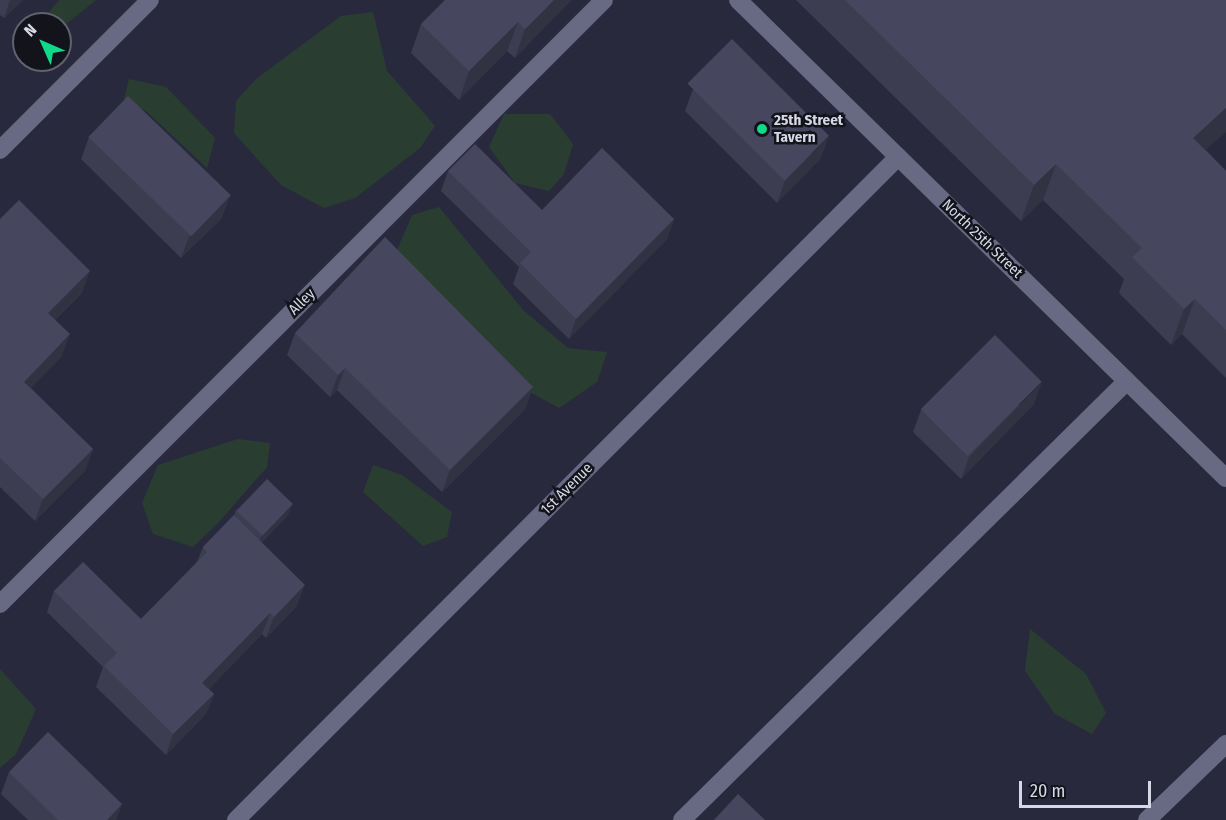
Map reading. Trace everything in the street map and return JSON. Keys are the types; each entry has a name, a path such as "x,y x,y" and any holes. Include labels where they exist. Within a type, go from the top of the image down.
{"street":[{"path":"0,150 150,0"},
{"name":"Alley","path":"0,604 604,0"},
{"name":"North 25th Street","path":"738,0 1226,478"},
{"name":"1st Avenue","path":"236,820 898,157"},
{"path":"682,820 1126,381"},
{"path":"1147,820 1226,744"}],"green space":[{"path":"59,0 96,0 72,19 72,12 49,12"},
{"path":"373,12 387,71 435,126 420,148 355,198 324,208 281,185 234,133 236,101 256,79 341,16"},
{"path":"129,79 166,87 215,138 207,168 146,111 124,99"},
{"path":"504,114 550,114 573,144 564,174 549,191 515,183 489,147"},
{"path":"439,207 524,311 568,348 607,352 597,382 559,408 528,391 397,250 412,215"},
{"path":"238,439 270,443 267,467 219,522 193,547 153,534 142,503 158,465"},
{"path":"373,465 402,475 452,512 447,537 423,546 363,492"},
{"path":"1030,629 1086,674 1106,713 1092,734 1055,714 1025,671"},
{"path":"0,669 36,709 16,754 0,768"}],"building":[{"path":"445,0 554,0 525,29 518,22 469,71 421,24"},
{"path":"845,0 1226,0 1226,108 1193,138 1226,171 1226,330 1195,299 1184,309 1132,257 1142,248 1056,164 1034,185"},
{"path":"732,39 829,136 784,180 687,84"},
{"path":"128,96 231,195 191,236 88,137"},
{"path":"475,144 542,210 602,148 674,219 576,319 520,263 531,252 448,171"},
{"path":"19,200 90,271 48,313 70,334 24,382 93,449 43,499 0,458 0,219"},
{"path":"385,237 533,387 450,470 345,368 338,375 295,333"},
{"path":"995,335 1042,382 967,456 921,409"},
{"path":"267,479 293,504 262,536 236,511"},
{"path":"234,515 305,585 274,617 270,613 202,683 214,694 173,734 104,666 117,653 54,591 83,562 141,619 207,552 203,547"},
{"path":"48,732 122,804 107,820 58,820 9,772"},
{"path":"738,794 765,820 714,820"}],"place":[{"name":"25th Street Tavern","path":"762,129"}]}
